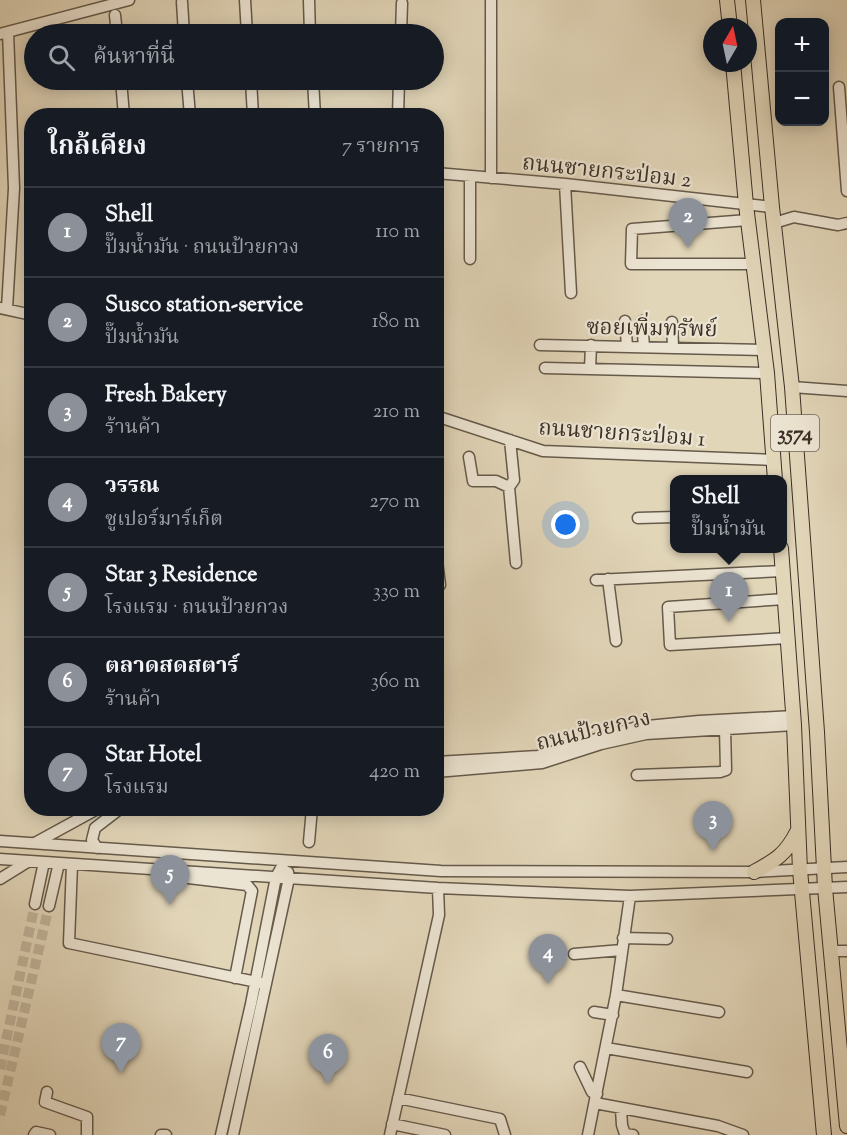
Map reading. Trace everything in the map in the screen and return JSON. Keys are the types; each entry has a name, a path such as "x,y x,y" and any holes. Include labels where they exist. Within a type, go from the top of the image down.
{"main road":[{"path":"727,0 729,18"},
{"name":"3574","path":"753,0 772,207 792,387 817,732 823,868 843,1042 847,1126"},
{"name":"3574","path":"734,72 746,205 767,373 776,475"},
{"path":"781,553 794,721 800,870 824,1135"},
{"path":"754,872 779,858 790,847 798,830"}],"street":[{"path":"38,24 129,0"},
{"path":"245,0 246,24"},
{"path":"309,0 310,24"},
{"path":"491,178 492,0"},
{"path":"182,2 183,24"},
{"path":"401,24 402,3"},
{"path":"115,15 116,24"},
{"path":"24,28 4,33 14,188 4,274 3,309 24,313"},
{"path":"839,87 847,191"},
{"path":"122,90 123,108"},
{"path":"188,90 189,108"},
{"path":"252,90 253,108"},
{"path":"314,90 315,108"},
{"path":"398,108 399,90"},
{"name":"ถนนชายกระป่อม 2","path":"444,174 565,184 772,207"},
{"path":"470,176 470,260"},
{"path":"565,184 571,293"},
{"path":"774,223 794,217 838,225 847,223"},
{"path":"748,220 632,229 630,264 753,264"},
{"path":"625,321 627,346"},
{"path":"642,321 644,347"},
{"path":"672,322 673,347"},
{"name":"ซอยเพิ่มทรัพย์","path":"540,345 764,350"},
{"path":"590,369 591,345"},
{"path":"545,368 767,373"},
{"path":"792,387 847,391"},
{"name":"ถนนชายกระป่อม 1","path":"444,419 543,451 774,460"},
{"path":"510,440 514,480 509,487 516,563"},
{"path":"469,457 473,481 496,481 509,487"},
{"path":"638,518 670,517"},
{"path":"596,580 783,571"},
{"path":"608,579 616,641"},
{"path":"784,598 668,607 670,645 788,638"},
{"name":"ถนนป้วยกวง","path":"444,762 538,756 637,727 699,721 794,721"},
{"name":"ถนนป้วยกวง","path":"444,771 542,763 600,744 646,734 794,721"},
{"path":"637,775 726,770 725,728"},
{"path":"34,843 84,816"},
{"path":"101,816 103,821"},
{"path":"97,848 92,840 92,834 95,828 110,816"},
{"path":"309,842 311,816"},
{"path":"0,841 441,871 754,872 847,867"},
{"path":"0,859 438,888 630,896 847,886"},
{"path":"0,879 30,861"},
{"path":"233,1135 261,983 276,878 285,861"},
{"path":"221,1135 290,878 285,861"},
{"path":"35,904 44,862"},
{"path":"49,906 59,863"},
{"path":"72,864 69,943 261,983"},
{"path":"174,871 175,875 184,878 247,885 252,891 235,978"},
{"path":"438,888 440,915 391,1130 445,1135"},
{"path":"588,1135 613,1015 630,896"},
{"path":"623,938 667,939"},
{"path":"574,954 622,950"},
{"path":"831,951 847,951"},
{"path":"616,995 719,1012"},
{"path":"594,1012 613,1015"},
{"path":"606,1048 747,1072"},
{"path":"580,1067 596,1099 621,1109 718,1126 743,1135"},
{"path":"47,1092 45,1102 87,1117 87,1135"},
{"path":"398,1098 500,1119 505,1135"},
{"path":"621,1109 625,1134 633,1135"},
{"path":"34,1135 36,1132 50,1135"},
{"path":"161,1135 166,1135"}],"tunnel":[{"path":"0,1069 35,904"},
{"path":"0,1115 49,906"}],"place":[{"name":"Susco station-service","path":"688,248"},
{"name":"Shell","path":"729,622"},
{"name":"Fresh Bakery","path":"713,851"},
{"name":"Star 3 Residence","path":"170,905"},
{"name":"วรรณ","path":"548,984"},
{"name":"Star Hotel","path":"121,1073"},
{"name":"ตลาดสดสตาร์","path":"328,1084"}]}
